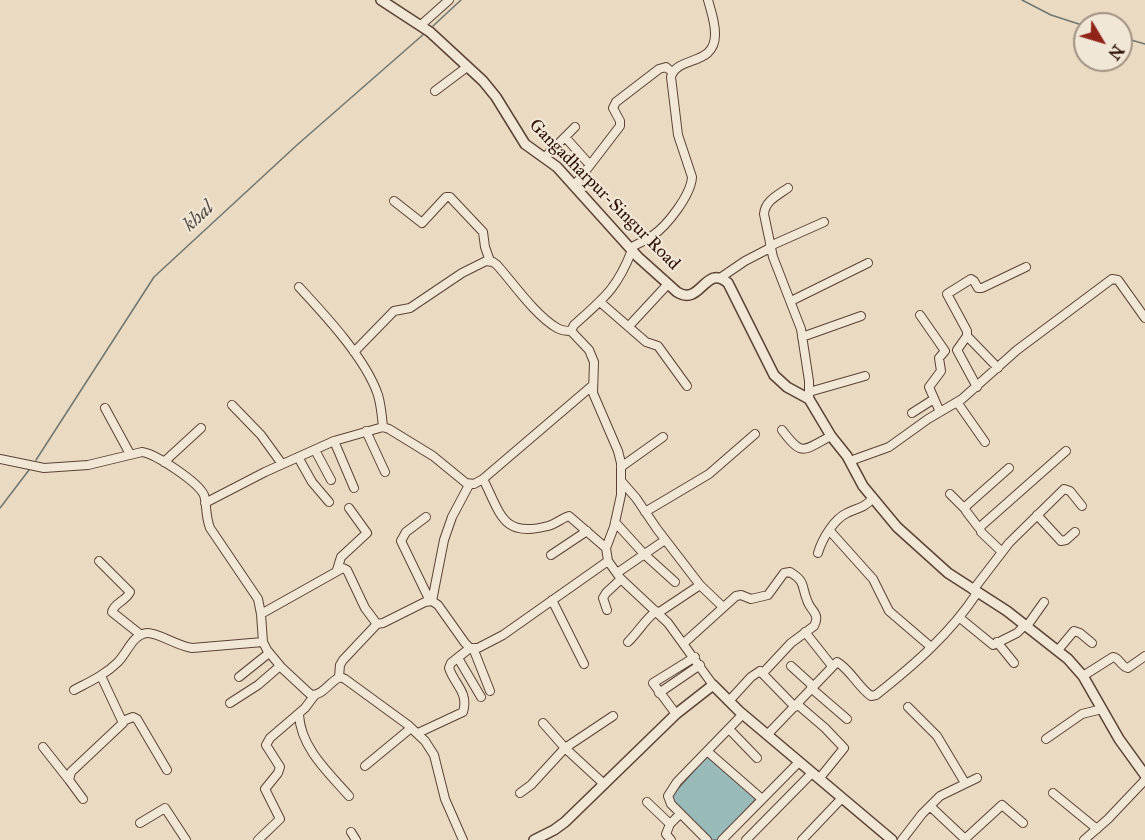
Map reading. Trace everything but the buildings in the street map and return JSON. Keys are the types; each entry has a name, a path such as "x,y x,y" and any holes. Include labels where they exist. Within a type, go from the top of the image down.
{"street":[{"name":"Gangadharpur-Singur Road","path":"381,0 421,25 467,67 489,89 525,144 557,167 631,249 668,284 686,296 692,294 710,279 720,278"},
{"path":"421,25 449,0"},
{"path":"571,330 616,284 631,249 652,237 663,226 684,198 691,183 692,177 678,135 671,77 677,67 699,59 711,50 715,34 708,0"},
{"path":"435,91 467,67"},
{"path":"574,186 620,126 613,108 617,100 659,69 666,68 672,72"},
{"path":"545,157 575,127"},
{"path":"565,137 590,165"},
{"path":"788,189 770,202 764,210 770,247 776,268 799,321 809,396 831,435 850,460 858,478 873,498 910,540 948,573 1026,625 1073,664 1083,676 1124,746 1145,775"},
{"path":"394,201 422,224 446,197 450,197 483,232 484,247 490,261 497,265 527,300 550,322 561,330 571,330 589,350 595,370 593,393 618,451 621,467 622,482 615,522 606,548 608,561 619,576 657,612 684,643 713,685 729,701 892,840"},
{"path":"824,222 770,247 720,278 728,283 774,375 786,387 809,396 865,376"},
{"path":"354,352 394,311 410,308 462,273 490,261"},
{"path":"791,301 868,264"},
{"path":"998,368 967,336 963,323 947,295 948,292 971,279 978,288 982,288 1026,267"},
{"path":"850,460 889,447 957,402 1017,350 1114,278 1120,282 1145,318"},
{"path":"629,326 668,284"},
{"path":"299,287 354,352 376,389 383,427"},
{"path":"600,302 646,342 658,346 687,386"},
{"path":"920,315 945,351 939,358 941,371 929,387 940,412"},
{"path":"802,338 861,316"},
{"path":"967,336 957,350 977,387"},
{"path":"431,601 444,540 452,517 469,485 483,479 593,385"},
{"path":"912,413 934,399"},
{"path":"957,402 985,442"},
{"path":"232,405 261,435 282,464"},
{"path":"105,408 130,454"},
{"path":"205,503 334,441 383,427 428,452 469,485"},
{"path":"164,462 201,428"},
{"path":"782,430 799,449 806,448 831,435"},
{"path":"366,431 385,472"},
{"path":"645,512 717,468 754,434"},
{"path":"621,467 663,437"},
{"path":"334,441 354,488"},
{"path":"315,450 331,480"},
{"path":"980,528 1066,451"},
{"path":"0,459 44,468 88,465 130,454 149,453 164,462 203,493 210,528 254,592 260,605 263,642 269,653 307,693 314,696"},
{"path":"298,457 312,482 329,502"},
{"path":"965,509 1009,468"},
{"path":"483,479 504,520 513,527 523,530 547,526 567,516 574,519 606,548"},
{"path":"622,482 700,585 723,608"},
{"path":"767,735 837,662 862,688 874,696 911,668 960,618 1002,552 1065,489 1082,506"},
{"path":"950,494 965,509 985,537 1002,552"},
{"path":"818,553 830,531 844,514 863,508 873,498"},
{"path":"338,570 341,557 367,532 349,508"},
{"path":"1037,515 1062,542 1075,532"},
{"path":"426,517 406,532 400,541 431,601 438,605 472,648 490,691"},
{"path":"615,522 675,582"},
{"path":"551,555 587,531"},
{"path":"830,531 873,579 889,611 931,647"},
{"path":"607,610 603,598 619,576 665,540"},
{"path":"99,561 130,592 129,596 113,608 113,614 141,635"},
{"path":"365,766 414,731 462,714 464,710 460,686 449,671 449,665 472,648 483,646 503,635 608,561"},
{"path":"261,614 343,568 347,570 365,608 377,624"},
{"path":"684,643 738,595 751,598 768,596 784,573 790,572 802,582 807,602 817,615 814,626 791,643 763,673"},
{"path":"628,642 639,631 644,620 700,585"},
{"path":"552,600 584,664"},
{"path":"258,840 280,819 265,789 280,768 266,745 270,738 299,714 314,696 339,677 343,660 377,624 431,601"},
{"path":"960,618 991,645 1014,635 1026,625 1044,602"},
{"path":"1058,650 1074,631 1092,642"},
{"path":"805,632 832,666"},
{"path":"74,690 100,676 118,662 141,635 155,634 181,646 192,648 263,642"},
{"path":"997,642 1014,663"},
{"path":"239,677 269,653"},
{"path":"1083,676 1113,657 1128,668 1145,656"},
{"path":"676,714 654,686 656,680 695,657"},
{"path":"458,658 482,697"},
{"path":"659,693 700,665"},
{"path":"230,703 258,685 280,666"},
{"path":"791,666 847,719"},
{"path":"729,701 755,673 760,671 796,705 825,728 844,748 746,840"},
{"path":"100,676 123,721"},
{"path":"339,677 366,694 414,731 434,755 446,799 463,840"},
{"path":"538,839 566,822 676,714 713,685"},
{"path":"908,707 937,736 965,783"},
{"path":"1046,739 1079,715 1102,709"},
{"path":"299,714 301,732 308,746 349,796"},
{"path":"707,840 671,804 669,794 677,782 743,714"},
{"path":"520,793 531,785 565,748 613,716"},
{"path":"69,780 69,775 75,767 118,729 123,721 131,717 137,719 167,770"},
{"path":"543,723 565,748 604,784"},
{"path":"729,729 757,758"},
{"path":"43,747 83,799"},
{"path":"707,751 762,799"},
{"path":"722,840 799,762"},
{"path":"903,840 930,806 944,793 977,777"},
{"path":"1084,840 1145,780"},
{"path":"1053,793 1097,829"},
{"path":"802,840 842,798"},
{"path":"647,802 670,824"},
{"path":"930,806 965,840 1002,805 1023,822"},
{"path":"140,823 165,808 186,840"},
{"path":"670,840 666,834 670,824 680,814"}],"water":[{"path":"709,754 758,797 720,840 711,840 667,801"}],"waterway":[{"name":"khal","path":"433,26 461,0"},
{"name":"khal","path":"1022,0 1051,15 1073,22"},
{"name":"khal","path":"36,460 154,277 297,145 425,33"},
{"name":"khal","path":"1133,40 1145,44"},
{"name":"khal","path":"0,508 29,470"}]}
